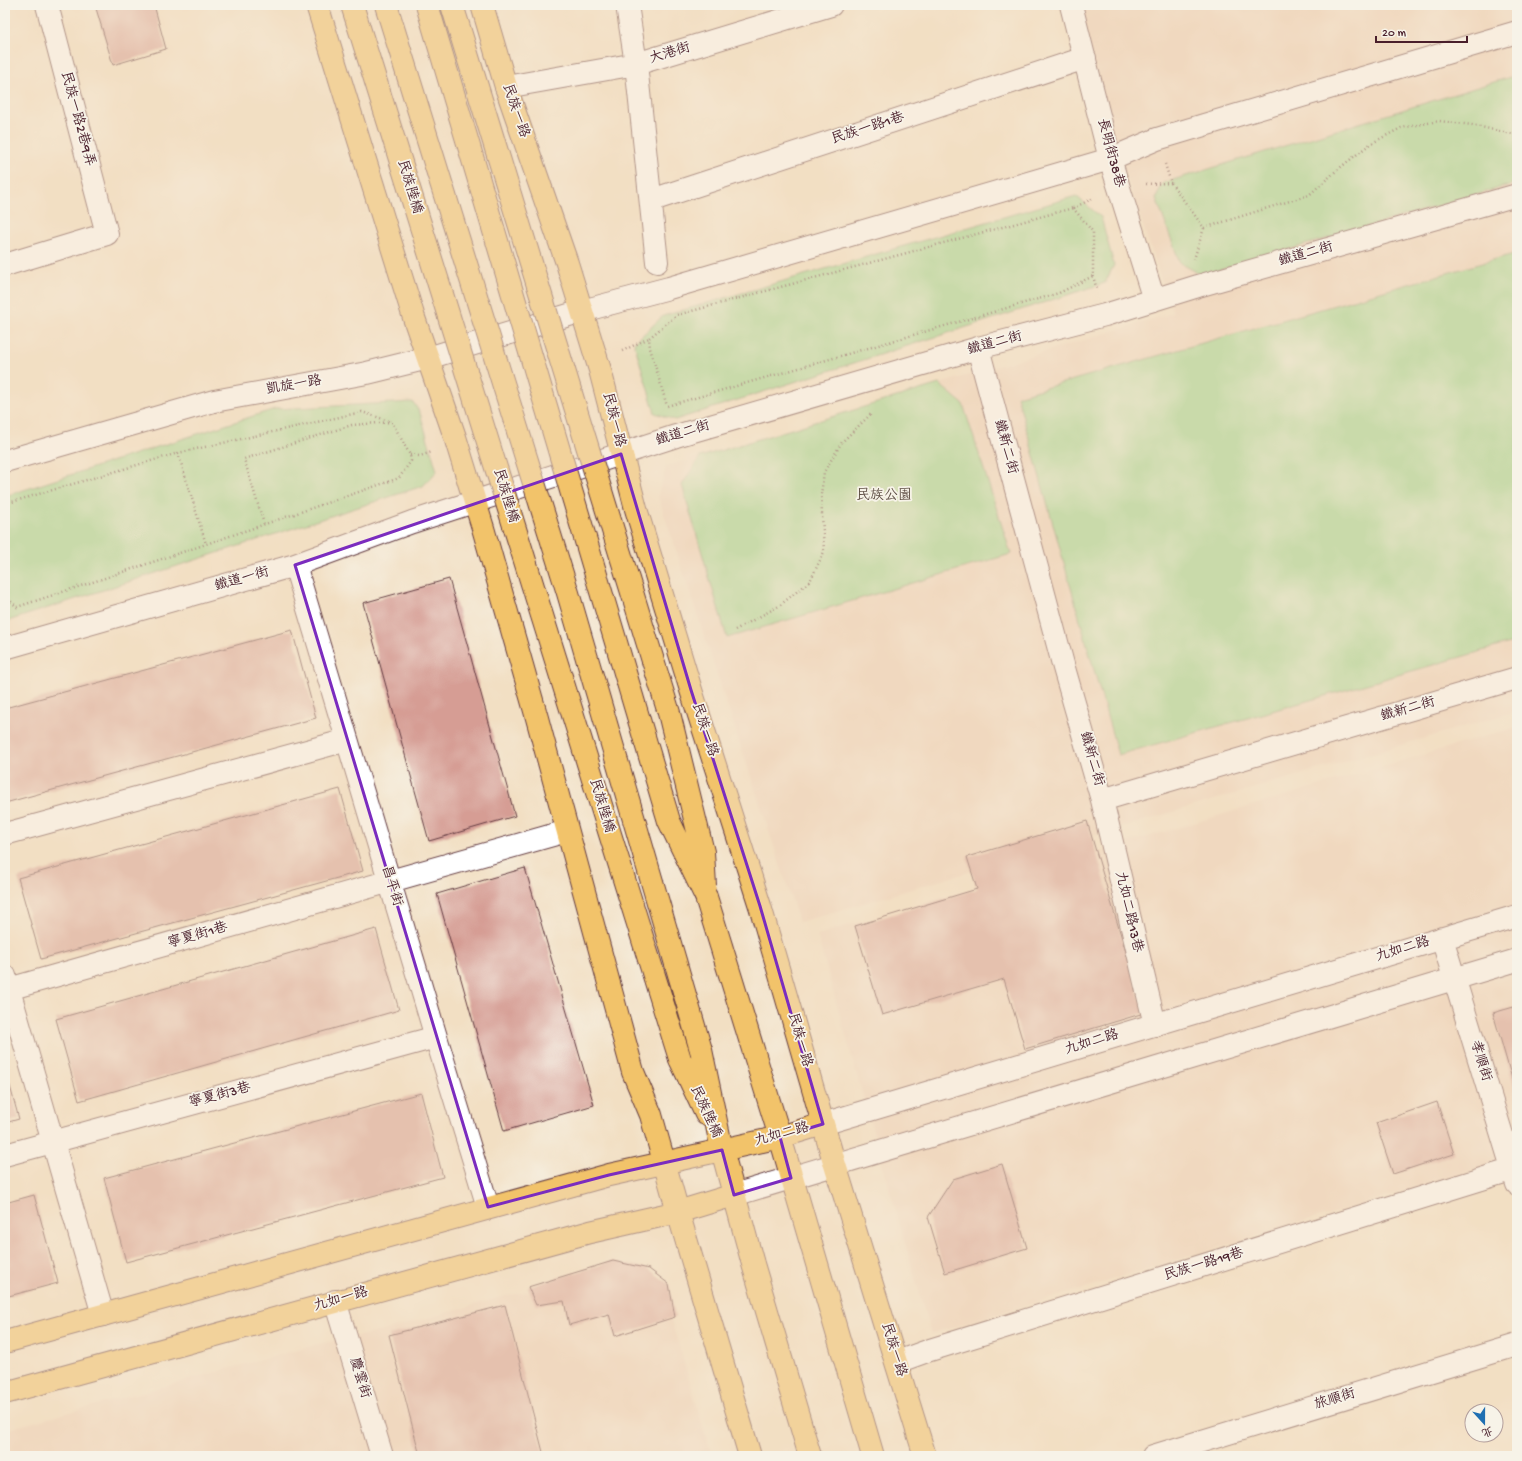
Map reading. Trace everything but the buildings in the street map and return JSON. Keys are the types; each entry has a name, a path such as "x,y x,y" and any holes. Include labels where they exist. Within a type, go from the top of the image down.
{"main road":[{"path":"317,5 475,502 537,718 633,1072 652,1115 678,1212 750,1456"},
{"name":"民族陸橋","path":"352,5 680,1059 722,1150"},
{"name":"民族陸橋","path":"386,5 568,594 701,1050 722,1150"},
{"path":"427,5 669,821 706,897 780,1137 873,1456"},
{"path":"452,5 669,713 703,852 706,897"},
{"name":"民族一路","path":"482,5 506,87 582,311 600,370 636,509 691,690 760,906 835,1164 925,1456"},
{"name":"九如二路","path":"665,1163 780,1137 824,1124"},
{"path":"722,1150 753,1264 810,1456"},
{"path":"5,1342 488,1207 609,1175 665,1163"},
{"path":"678,1212 734,1195"},
{"name":"九如一路","path":"5,1393 590,1232 678,1212"}],"street":[{"name":"民族一路2巷9弄","path":"5,265 107,234 47,5"},
{"path":"627,5 636,64 652,200 657,262"},
{"name":"大港街","path":"506,87 636,64 831,5"},
{"name":"長明街38巷","path":"1071,5 1110,159 1154,300"},
{"path":"582,311 669,288 1110,159 1157,139 1517,32"},
{"name":"民族一路1巷","path":"652,200 1085,58"},
{"name":"鐵道二街","path":"475,502 676,436 978,348 1105,315 1517,195"},
{"name":"凱旋一路","path":"5,460 214,401 368,373 428,358 582,311"},
{"name":"鐵新二街","path":"978,348 1062,660 1102,800 1517,678"},
{"name":"鐵道一街","path":"5,648 295,565 412,522 475,502"},
{"name":"昌平街","path":"295,565 488,1207"},
{"path":"5,834 347,740"},
{"name":"九如二路13巷","path":"1102,800 1155,1025"},
{"name":"寧夏街1巷","path":"6,985 390,882 567,830"},
{"name":"九如二路","path":"824,1124 1517,916"},
{"name":"孝順街","path":"1442,938 1516,1174"},
{"path":"734,1195 1517,960"},
{"path":"6,985 103,1314"},
{"name":"寧夏街3巷","path":"5,1156 436,1037"},
{"name":"民族一路19巷","path":"897,1362 938,1347 1516,1174"},
{"name":"慶雲街","path":"335,1301 382,1456"},
{"name":"旅順街","path":"1153,1456 1517,1344"}],"path":[{"path":"1204,228 1309,195 1370,144 1402,128 1440,121 1472,124 1517,135"},
{"path":"1163,158 1171,183 1204,228"},
{"path":"1093,276 1059,293 667,406 648,338 677,315 1073,208 1094,232 1093,276 1098,293"},
{"path":"1193,263 1204,228"},
{"path":"5,504 178,453 362,412 392,422 410,455 411,462 399,478 17,607 5,596"},
{"path":"735,630 779,606 810,581 824,552 821,495 824,472 842,442 870,414"},
{"path":"264,524 244,459 352,425 392,422"},
{"path":"178,453 206,544"}],"highlighted area":[{"path":"621,454 691,690 760,906 823,1124 780,1137 791,1178 734,1195 722,1150 609,1175 488,1207 295,565"}],"shaded area":[{"path":"1073,5 1517,5 1517,711 799,922 658,496 666,467 1173,313 1116,146"},
{"path":"1517,727 1517,1158 931,1334 817,935"},
{"path":"633,1272 666,1303 712,1456 5,1456 5,1430 323,1343 380,1332 505,1296"}],"green space":[{"path":"1517,75 1517,183 1202,275 1180,263 1156,198 1163,183"},
{"path":"1076,196 1101,217 1114,265 1105,283 675,420 655,413 634,343 663,316"},
{"path":"1517,253 1517,641 1118,755 1017,396"},
{"name":"民族公園","path":"939,384 963,404 1011,554 727,638 682,485 700,457"},
{"path":"413,402 420,413 437,471 423,486 5,622 5,496 275,409"}]}
